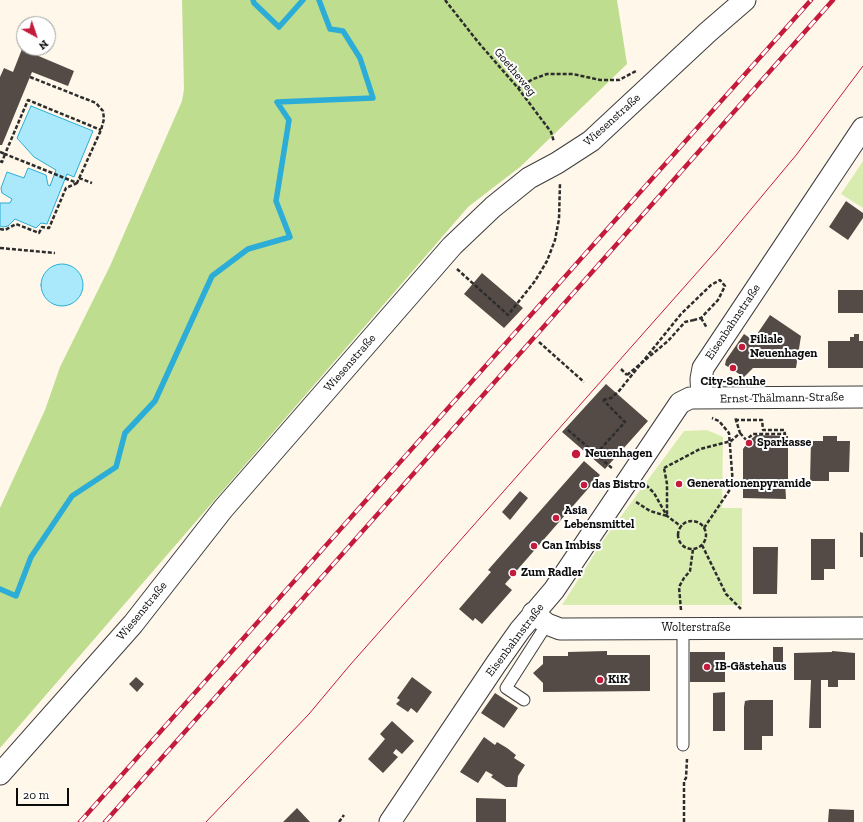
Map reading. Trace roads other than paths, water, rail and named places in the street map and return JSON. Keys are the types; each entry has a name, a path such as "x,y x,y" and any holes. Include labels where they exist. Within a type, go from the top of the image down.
{"street":[{"name":"Wiesenstraße","path":"0,774 133,624 223,510 452,246 493,207 523,183 557,164 591,141 708,32 745,0"},
{"name":"Eisenbahnstraße","path":"390,822 488,675 540,619 554,590 622,482 648,450 680,403 690,398 702,398 703,368 863,128"},
{"name":"Ernst-Thälmann-Straße","path":"702,398 863,397"},
{"name":"Wolterstraße","path":"540,619 560,629 863,628"}],"lane":[{"path":"506,688 540,619"},
{"path":"683,629 683,745"},
{"path":"488,675 524,700"}],"water":[{"path":"31,106 93,131 74,177 67,174 47,224 41,223 36,228 15,219 8,226 3,227 0,226 0,203 10,203 12,199 2,193 1,188 7,172 24,178 28,168 46,175 48,185 50,186 56,170 34,157 17,138"},
{"path":"58,264 66,264 74,267 80,273 83,285 80,297 74,303 66,306 58,306 50,303 44,297 41,289 41,281 44,273 50,267"}],"waterway":[{"path":"253,0 254,3 279,27 303,0"},
{"path":"0,589 16,596 31,557 72,496 116,467 125,433 155,401 212,276 248,249 290,237 276,201 289,120 277,102 373,98 360,58 343,31 330,29 319,0"}],"tram line":[{"path":"206,822 309,714 350,665 717,250 797,154 863,66"}],"railway":[{"path":"80,822 811,0"},
{"path":"105,822 833,0"}],"place":[{"name":"Filiale Neuenhagen","path":"742,347"},
{"name":"City-Schuhe","path":"733,368"},
{"name":"Sparkasse","path":"749,443"},
{"name":"Neuenhagen","path":"576,454"},
{"name":"Generationenpyramide","path":"679,484"},
{"name":"das Bistro","path":"584,485"},
{"name":"Asia Lebensmittel","path":"556,518"},
{"name":"Can Imbiss","path":"534,546"},
{"name":"Zum Radler","path":"513,573"},
{"name":"IB-Gästehaus","path":"707,667"},
{"name":"KiK","path":"600,680"}]}
